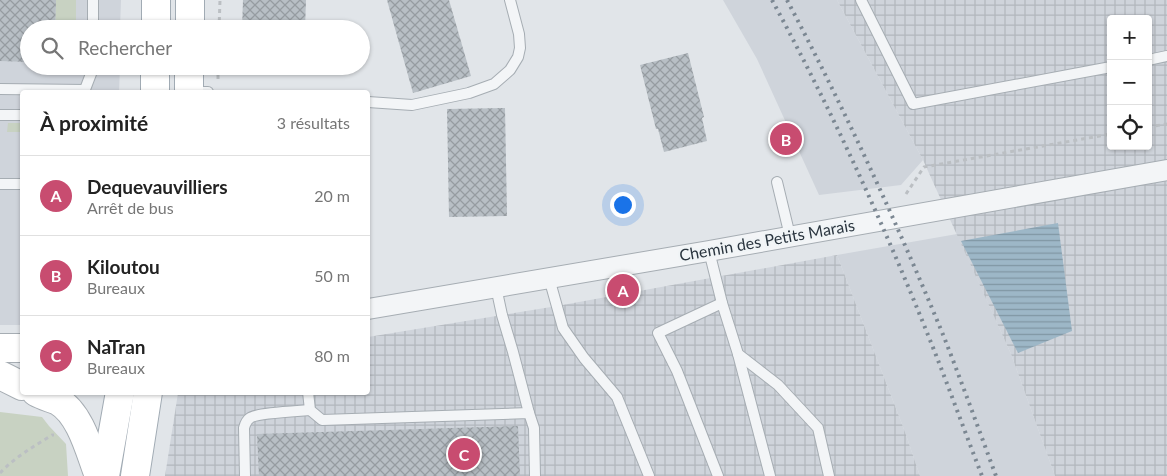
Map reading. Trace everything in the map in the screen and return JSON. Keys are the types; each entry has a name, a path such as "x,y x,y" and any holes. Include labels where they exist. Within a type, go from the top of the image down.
{"main road":[{"path":"156,0 156,20"},
{"path":"190,0 190,20"},
{"path":"155,75 155,90"},
{"path":"0,348 20,348"},
{"path":"0,374 20,374"},
{"path":"0,374 20,385"},
{"path":"43,395 58,401 75,417 99,476"},
{"path":"106,476 120,395"},
{"path":"135,476 148,395"}],"street":[{"name":"Chemin des Petits Marais","path":"370,309 1167,170"}],"lane":[{"path":"93,0 93,20"},
{"path":"370,102 412,105 469,93 494,84 510,70 518,57 520,48 519,34 510,0"},
{"path":"861,0 913,104 1107,68"},
{"path":"1152,59 1167,56"},
{"path":"84,90 90,75"},
{"path":"0,90 20,90"},
{"path":"0,115 20,115"},
{"path":"777,182 790,236"},
{"path":"0,184 20,184"},
{"path":"709,251 770,476"},
{"path":"549,278 563,328 584,358 617,397 648,476"},
{"path":"496,287 534,428 535,476"},
{"path":"718,476 677,371 658,333 722,303"},
{"path":"738,354 778,385 818,428 828,476"},
{"path":"308,395 310,410 322,420 529,413"},
{"path":"245,476 244,428 246,422 250,418 260,415 310,410"}],"path":[{"path":"219,20 220,0"},
{"path":"1152,126 1167,124"},
{"path":"888,219 924,167 1107,135"},
{"path":"0,473 26,451 52,435 57,435"}],"shaded area":[{"path":"0,0 121,0 120,20 20,20 20,75 120,75 119,90 20,90 20,325 0,325"},
{"path":"723,0 837,0 923,160 901,185 819,195 757,59"},
{"path":"837,0 1167,0 1167,476 1055,476 1011,354 923,160"},
{"path":"957,234 1011,354 1055,476 920,476 837,255"},
{"path":"837,255 920,476 165,476 178,395 370,395 370,337 557,306"}],"green space":[{"path":"56,0 76,0 76,20 55,20"},
{"path":"8,123 20,123 20,132 7,132"},
{"path":"0,412 42,417 66,444 68,476 0,476"}],"water":[{"path":"1058,223 1072,331 1018,353 961,241"}],"building":[{"path":"0,0 56,0 55,20 20,20 20,62 0,61"},
{"path":"243,0 306,0 305,20 242,20"},
{"path":"387,0 449,0 471,76 413,93"},
{"path":"688,53 704,117 702,118 707,141 664,152 658,129 656,129 640,65"},
{"path":"505,108 507,216 449,217 447,109"},
{"path":"518,426 520,476 259,476 257,434"}],"railway":[{"path":"772,0 816,84 877,213 932,345 982,476"},
{"path":"787,0 850,125 908,252 944,337 996,476"}],"place":[{"name":"Kiloutou","path":"786,139"},
{"name":"Dequevauvilliers","path":"623,290"},
{"name":"NaTran","path":"464,454"}]}
